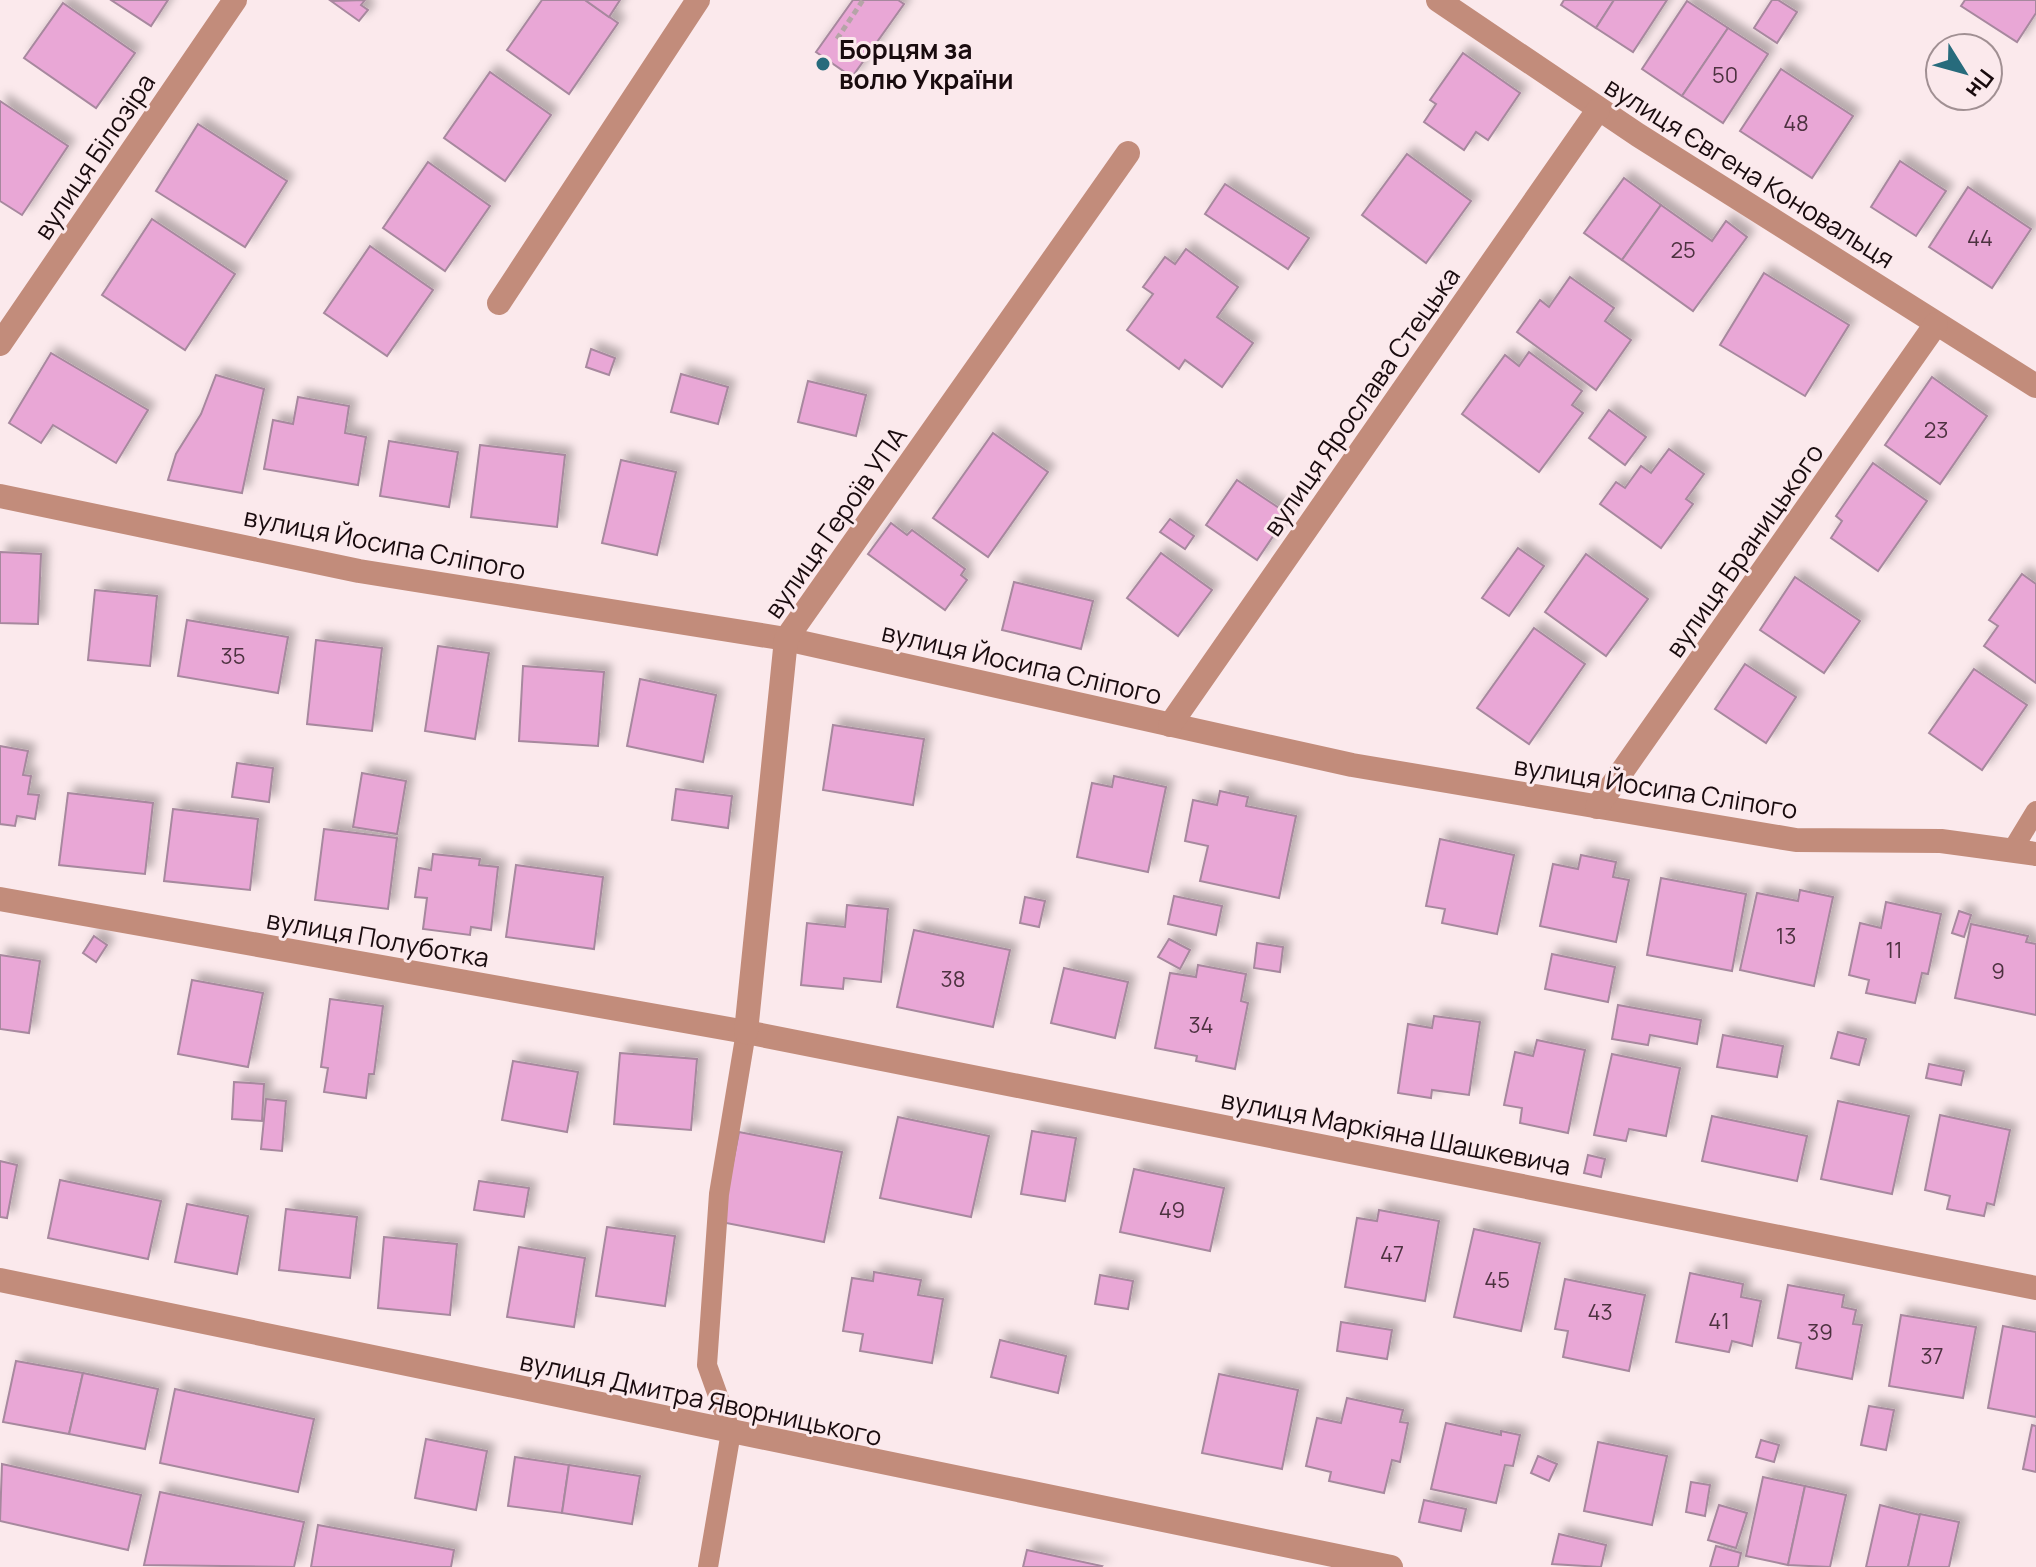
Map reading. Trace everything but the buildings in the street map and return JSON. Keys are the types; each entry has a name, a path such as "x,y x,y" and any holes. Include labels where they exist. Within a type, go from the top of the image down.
{"street":[{"name":"вулиця Білозіра","path":"0,344 235,0"},
{"path":"499,303 698,0"},
{"name":"вулиця Євгена Коновальця","path":"1438,0 1598,110 2036,386"},
{"name":"вулиця Ярослава Стецька","path":"1170,725 1598,110"},
{"name":"вулиця Героїв УПА","path":"746,1032 786,639 1128,153"},
{"name":"вулиця Браницького","path":"1597,807 1936,324"},
{"name":"вулиця Йосипа Сліпого","path":"0,496 359,571 786,639 1352,765 1796,840 1941,841 2024,851"},
{"name":"вулиця Полуботка","path":"0,899 746,1032"},
{"name":"вулиця Маркіяна Шашкевича","path":"746,1032 2036,1288"},
{"name":"вулиця Дмитра Яворницького","path":"0,1280 1391,1567"}],"lane":[{"path":"2024,851 2036,811"},
{"path":"708,1567 731,1432 707,1365 719,1194 746,1032"}],"path":[{"path":"837,39 863,0"}],"place":[{"name":"Борцям за волю України","path":"823,64"}]}
